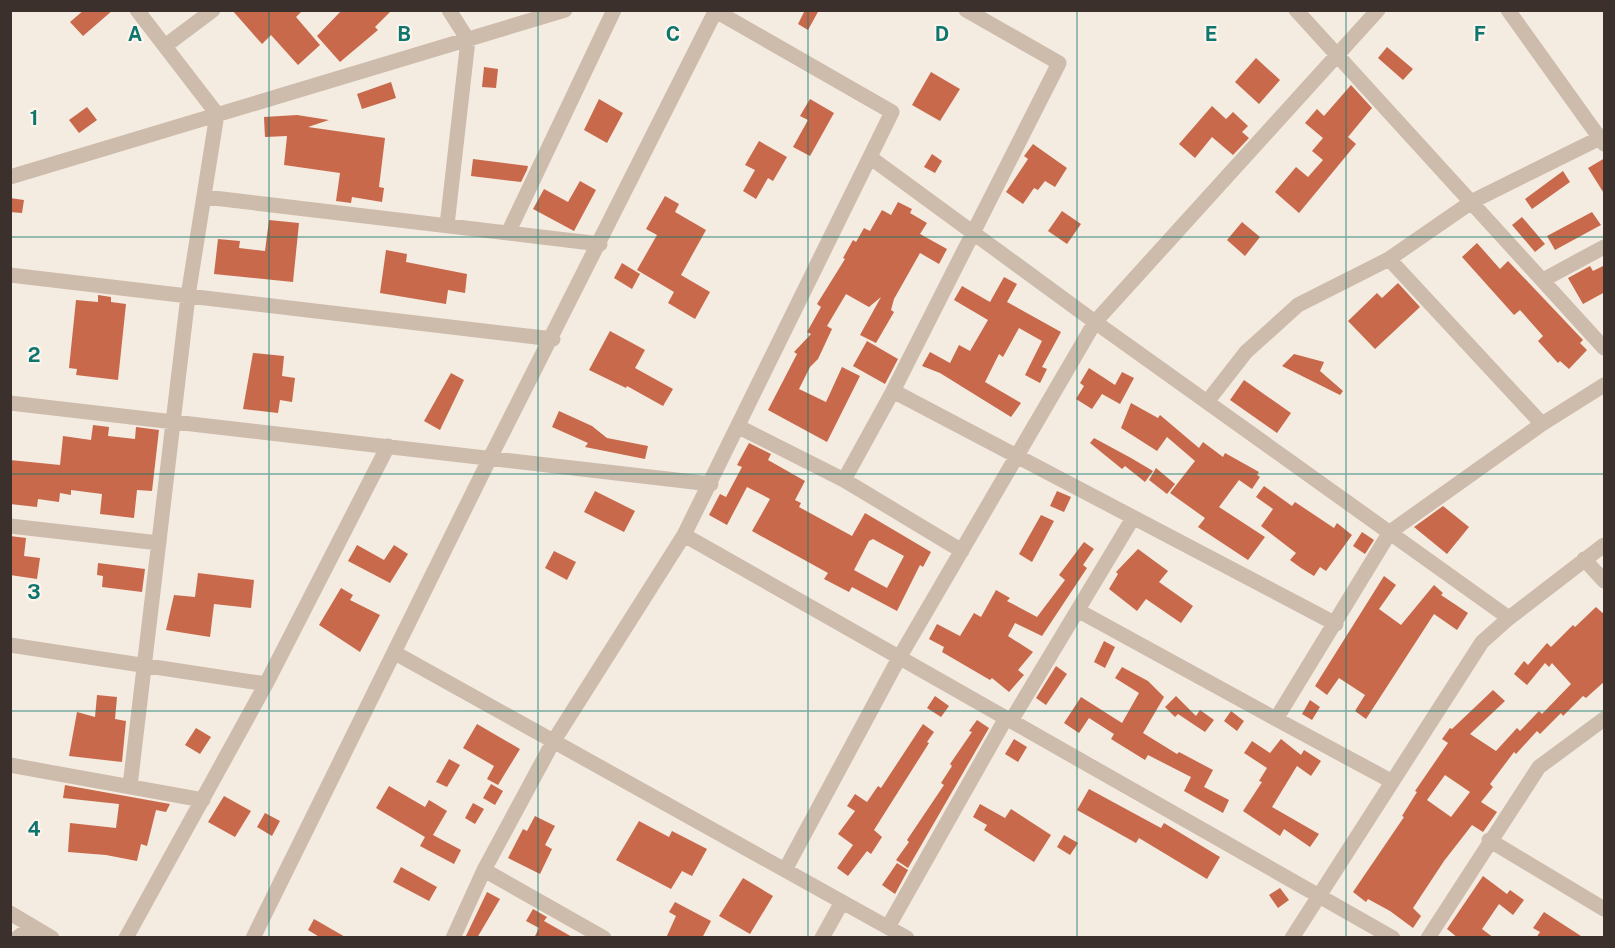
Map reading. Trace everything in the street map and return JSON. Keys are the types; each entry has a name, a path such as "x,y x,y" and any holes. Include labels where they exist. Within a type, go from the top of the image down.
{"street":[{"path":"130,786 188,296 217,114 137,10"},
{"path":"165,46 213,10"},
{"path":"447,225 468,40 449,10"},
{"path":"10,177 565,10"},
{"path":"508,233 614,10"},
{"path":"844,480 894,391 1059,63 966,10"},
{"path":"1296,10 1605,348"},
{"path":"785,870 899,658 1095,322 1378,10"},
{"path":"1207,402 1246,352 1298,305 1389,260 1473,201 1603,139 1508,10"},
{"path":"253,938 490,458 553,339 715,11 892,112 872,158 684,535 553,742 484,870 453,938"},
{"path":"872,158 1095,322 1509,618"},
{"path":"205,197 600,244"},
{"path":"1543,280 1605,247"},
{"path":"1389,260 1542,424"},
{"path":"10,275 553,339"},
{"path":"1276,719 1390,532 1542,424 1605,385"},
{"path":"894,391 1336,624"},
{"path":"10,403 711,484"},
{"path":"739,427 844,480 962,551"},
{"path":"126,938 266,684 388,446"},
{"path":"888,927 1008,720 1079,611 1133,518"},
{"path":"10,526 159,543"},
{"path":"684,535 1393,938"},
{"path":"1292,938 1390,781 1482,642 1509,618 1605,544"},
{"path":"1584,559 1605,581"},
{"path":"1079,611 1390,781"},
{"path":"10,645 266,684"},
{"path":"395,653 907,938"},
{"path":"1428,938 1489,840 1539,767 1605,719"},
{"path":"10,765 203,800"},
{"path":"1489,840 1605,909"},
{"path":"484,870 604,938"},
{"path":"822,938 842,902"},
{"path":"10,913 52,938"},
{"path":"17,938 32,926"}],"building":[{"path":"84,10 113,10 83,36 70,22"},
{"path":"232,10 303,10 296,17 320,45 298,65 271,35 262,44"},
{"path":"342,10 392,10 375,27 378,30 340,62 317,36"},
{"path":"805,10 819,10 808,30 798,24"},
{"path":"1387,47 1413,69 1403,80 1378,58"},
{"path":"1256,58 1280,80 1259,104 1235,82"},
{"path":"484,67 498,69 496,88 482,87"},
{"path":"931,72 960,89 940,121 912,105"},
{"path":"391,82 396,98 362,109 357,94"},
{"path":"1351,85 1372,108 1348,137 1356,144 1299,213 1275,192 1296,167 1308,177 1323,160 1312,151 1323,138 1305,123 1317,109 1324,116"},
{"path":"599,99 623,113 607,143 584,130"},
{"path":"810,99 834,113 810,156 793,147 808,120 800,116"},
{"path":"1212,106 1226,119 1233,112 1248,126 1242,132 1249,138 1233,155 1212,137 1195,158 1179,144"},
{"path":"87,107 97,120 79,133 69,120"},
{"path":"297,115 329,120 308,127 385,138 379,187 384,188 382,202 352,197 351,203 336,201 340,173 284,165 287,136 265,137 264,117"},
{"path":"759,141 787,157 773,181 768,178 756,199 743,191 755,170 745,165"},
{"path":"1033,144 1067,168 1055,187 1045,181 1038,190 1034,188 1023,204 1006,192 1028,159 1024,156"},
{"path":"932,154 942,161 935,173 924,167"},
{"path":"1605,158 1605,195 1588,168"},
{"path":"473,159 528,166 521,182 471,176"},
{"path":"1563,171 1570,182 1532,209 1525,199"},
{"path":"580,181 596,190 574,231 533,209 544,189 568,202"},
{"path":"665,196 679,204 675,212 706,230 681,275 710,292 695,319 668,303 674,292 637,270 657,235 646,229"},
{"path":"10,198 24,200 22,213 10,212"},
{"path":"898,202 912,209 910,213 927,223 920,234 947,249 939,264 920,253 894,299 891,310 894,312 876,343 860,335 881,297 869,307 846,294 827,326 832,329 818,359 810,367 799,389 826,402 842,367 860,376 827,442 768,410 797,354 794,352 811,334 807,332 821,307 817,304 845,259 843,258 853,240 856,242 864,228 870,231 882,210 891,215"},
{"path":"1062,211 1081,224 1067,244 1048,231"},
{"path":"1592,212 1601,225 1555,250 1547,236"},
{"path":"1522,217 1545,244 1535,252 1512,225"},
{"path":"269,220 299,223 293,282 214,274 218,239 240,241 239,248 265,251"},
{"path":"1242,222 1260,237 1245,256 1227,240"},
{"path":"1477,243 1500,269 1508,261 1583,340 1580,343 1587,350 1569,369 1560,361 1558,363 1538,341 1543,336 1520,310 1514,315 1462,257"},
{"path":"386,250 407,254 406,262 467,274 465,293 448,290 446,304 380,293"},
{"path":"622,263 640,274 632,289 614,278"},
{"path":"1605,265 1605,292 1583,304 1568,278 1590,266 1593,271"},
{"path":"1004,277 1017,284 1007,302 1061,332 1042,367 1047,369 1040,383 1025,375 1042,341 1019,328 1003,357 999,354 985,382 1021,403 1011,417 940,373 922,366 930,352 950,363 959,345 970,351 988,320 954,300 962,286 990,302"},
{"path":"1398,283 1420,307 1375,349 1348,321 1377,293 1382,298"},
{"path":"98,295 111,297 111,302 126,304 118,380 76,375 77,369 69,368 76,300 98,302"},
{"path":"610,331 645,350 635,368 673,389 663,406 627,386 626,388 589,370"},
{"path":"867,341 898,359 885,384 853,366"},
{"path":"253,353 284,356 282,376 295,378 292,402 280,400 278,413 243,409"},
{"path":"1294,354 1324,362 1320,371 1343,391 1340,395 1282,366"},
{"path":"1089,368 1115,385 1122,372 1134,378 1120,404 1102,394 1092,409 1076,399 1084,386 1080,383"},
{"path":"451,373 464,380 440,430 424,421"},
{"path":"1244,380 1291,413 1277,433 1230,400"},
{"path":"1131,403 1158,418 1160,415 1199,448 1203,442 1223,457 1225,453 1259,472 1257,475 1260,477 1252,489 1239,480 1219,507 1265,537 1248,560 1198,527 1205,518 1170,493 1195,461 1167,437 1157,451 1121,428"},
{"path":"559,411 592,426 607,438 648,446 645,459 585,447 588,443 552,427"},
{"path":"93,425 109,427 108,436 135,439 136,427 159,430 152,491 137,490 134,518 100,514 102,494 71,490 71,495 60,493 59,502 38,499 37,507 10,504 10,460 60,465 63,436 91,440"},
{"path":"1094,438 1153,471 1145,482 1125,466 1122,469 1090,443"},
{"path":"749,443 771,454 768,460 805,481 795,500 801,503 799,507 852,536 865,513 931,552 923,567 920,565 897,611 852,587 849,592 824,579 828,573 752,531 770,499 747,487 727,525 709,515 720,494 726,497 742,467 737,465","holes":["873,539 904,556 887,588 854,570 869,541"]},
{"path":"1156,468 1175,484 1167,494 1149,480"},
{"path":"1264,486 1292,506 1295,502 1334,528 1337,523 1352,535 1326,571 1320,567 1314,576 1301,568 1290,560 1296,553 1261,526 1273,509 1256,497"},
{"path":"595,491 635,511 624,532 584,512"},
{"path":"1057,491 1071,497 1064,512 1050,506"},
{"path":"1443,506 1469,527 1447,554 1414,527"},
{"path":"1041,515 1054,521 1032,562 1019,554"},
{"path":"1362,532 1374,540 1365,554 1353,546"},
{"path":"10,536 26,538 24,556 40,558 37,579 10,575"},
{"path":"1084,542 1094,549 1083,565 1087,568 1042,636 1015,623 1008,636 1033,652 1018,670 1024,675 1009,692 992,678 990,680 942,652 944,647 929,639 937,624 960,636 974,613 981,617 996,590 1010,598 1007,601 1037,617 1065,580 1059,575"},
{"path":"357,545 384,560 394,545 408,554 390,583 348,561"},
{"path":"1138,549 1168,571 1159,582 1193,606 1181,623 1146,599 1137,611 1109,589 1118,574 1116,572"},
{"path":"554,551 576,562 567,580 545,568"},
{"path":"98,563 145,569 142,592 102,587 103,576 97,575"},
{"path":"198,573 254,580 251,608 214,604 210,637 166,630 174,595 195,597"},
{"path":"1384,576 1396,585 1379,609 1401,625 1434,585 1443,593 1441,595 1468,613 1457,630 1434,614 1366,719 1355,711 1365,695 1339,678 1327,695 1315,686"},
{"path":"341,588 353,595 350,600 380,615 360,652 319,625"},
{"path":"1596,607 1605,615 1605,681 1586,698 1583,696 1563,716 1561,713 1540,734 1537,731 1516,754 1514,752 1490,784 1493,787 1481,802 1497,812 1483,832 1472,825 1444,861 1413,908 1421,916 1413,928 1390,911 1368,899 1366,902 1353,892 1404,817 1402,816 1417,792 1415,791 1448,743 1442,739 1450,728 1452,729 1493,690 1505,701 1470,734 1496,751 1517,728 1520,731 1539,711 1542,714 1571,684 1552,663 1549,667 1545,663 1527,685 1514,674 1524,661 1528,665 1547,643 1551,647 1573,625 1575,627","holes":["1445,775 1470,792 1451,817 1427,800"]},
{"path":"1104,641 1115,647 1105,668 1094,662"},
{"path":"1056,666 1067,674 1046,705 1036,698"},
{"path":"1122,667 1148,681 1164,697 1143,733 1177,754 1179,752 1213,770 1204,787 1229,800 1223,813 1184,791 1191,777 1148,755 1145,760 1111,739 1114,734 1089,718 1079,733 1064,723 1081,697 1122,723 1139,693 1115,678"},
{"path":"97,695 117,697 115,719 126,721 122,762 69,756 77,712 95,717"},
{"path":"935,696 949,706 941,717 927,708"},
{"path":"1176,696 1196,716 1200,710 1214,720 1205,732 1178,714 1175,717 1165,707"},
{"path":"1310,700 1320,707 1312,720 1302,714"},
{"path":"1231,711 1244,721 1237,731 1224,721"},
{"path":"977,720 989,728 908,868 896,860 944,785 941,783 952,766 950,764 972,732 969,731"},
{"path":"477,724 520,749 498,785 487,779 494,766 463,748"},
{"path":"923,724 934,732 927,742 929,743 874,830 882,837 871,854 867,851 848,876 837,868 853,845 838,834 855,811 847,806 855,794 867,802 878,786 881,788"},
{"path":"196,728 211,737 200,754 185,745"},
{"path":"1014,739 1027,747 1018,762 1005,754"},
{"path":"1281,739 1301,755 1304,750 1321,761 1311,776 1297,766 1272,807 1319,834 1310,847 1284,829 1280,836 1243,811 1262,782 1259,781 1267,768 1244,753 1252,741 1270,753"},
{"path":"449,759 460,765 447,787 436,782"},
{"path":"491,784 503,791 495,805 483,798"},
{"path":"65,785 170,804 166,812 156,810 147,846 141,844 137,861 106,855 68,852 70,823 116,828 119,804 63,798"},
{"path":"389,786 425,807 429,800 447,811 433,835 461,850 454,864 420,846 425,837 376,808"},
{"path":"1089,789 1161,828 1164,823 1220,857 1207,879 1139,838 1136,843 1077,810"},
{"path":"224,796 251,811 235,837 208,822"},
{"path":"473,803 484,809 475,824 465,818"},
{"path":"980,804 1005,818 1011,809 1051,835 1034,862 984,830 987,825 973,817"},
{"path":"265,813 280,821 272,836 257,827"},
{"path":"535,816 555,826 545,845 552,849 540,874 508,858 523,829 527,831"},
{"path":"639,821 669,837 672,831 707,849 692,876 682,871 671,889 616,860"},
{"path":"1064,835 1078,843 1070,855 1057,847"},
{"path":"897,863 908,870 895,894 882,885"},
{"path":"401,867 437,887 429,901 393,882"},
{"path":"1483,876 1507,894 1510,890 1524,900 1513,915 1499,904 1482,929 1494,938 1458,938 1447,929"},
{"path":"743,878 773,896 750,934 719,916"},
{"path":"1280,888 1289,900 1278,908 1269,895"},
{"path":"487,892 500,899 477,938 465,938"},
{"path":"675,902 711,921 702,938 666,938 676,916 669,912"},
{"path":"533,909 547,917 544,921 574,938 534,938 539,928 526,921"},
{"path":"1544,912 1584,938 1536,938 1540,932 1533,928"},
{"path":"314,919 347,938 321,938 308,930"}]}
